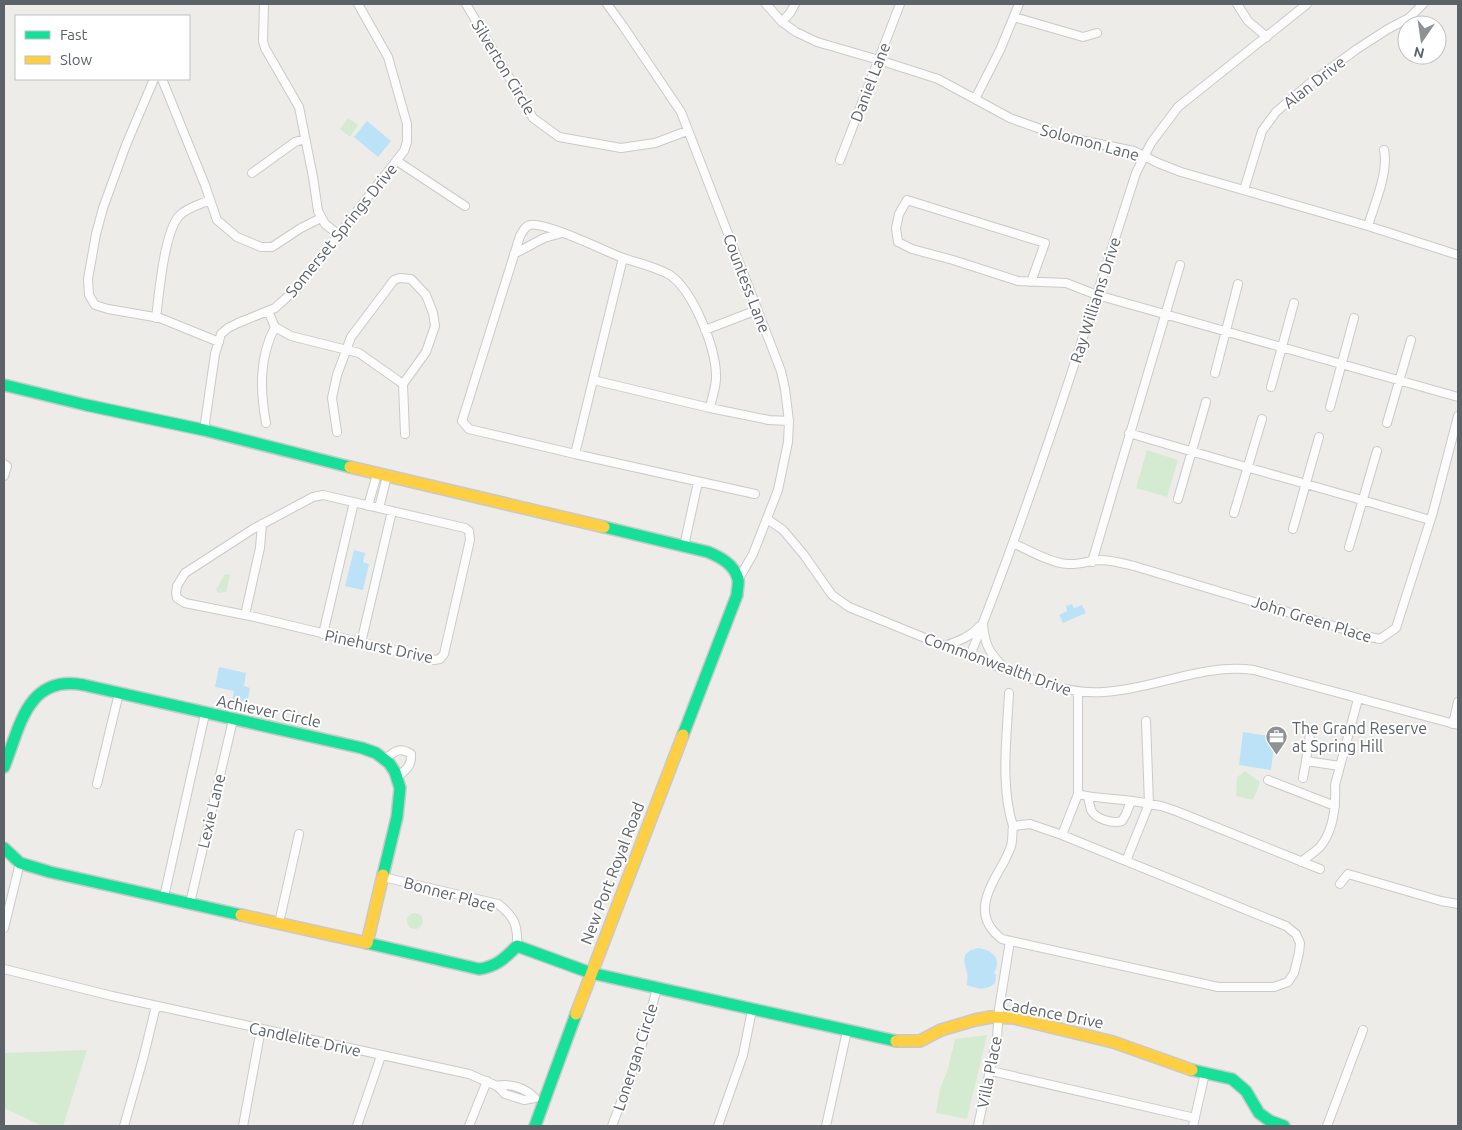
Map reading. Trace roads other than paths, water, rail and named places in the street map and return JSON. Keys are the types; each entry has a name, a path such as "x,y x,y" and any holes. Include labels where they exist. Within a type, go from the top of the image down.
{"street":[{"path":"264,4 264,48 297,102 313,177 318,212 325,224 339,235"},
{"name":"Somerset Springs Drive","path":"219,342 222,334 228,328 275,308 296,289 404,151 407,142 407,124 388,57 358,4"},
{"name":"Silverton Circle","path":"466,4 533,118 559,137 621,148 655,143 687,131"},
{"name":"Countess Lane","path":"606,4 681,112 781,372 785,389 789,421 788,442 778,490 753,554 738,580"},
{"name":"Solomon Lane","path":"766,4 782,22 796,32 817,42 938,79 1010,118 1060,136 1134,151 1181,172 1368,226 1458,255"},
{"path":"782,22 796,4"},
{"name":"Daniel Lane","path":"840,160 900,4"},
{"path":"974,99 1000,50 1018,4"},
{"path":"1237,4 1248,21 1267,36"},
{"name":"Ray Williams Drive","path":"970,656 1050,438 1136,173 1144,155 1178,107 1307,4"},
{"name":"Alan Drive","path":"1244,190 1262,132 1276,112 1309,84 1351,53 1409,18 1422,4"},
{"path":"1014,17 1083,37 1097,33"},
{"path":"154,80 126,145 103,208 88,279 89,295 95,305 156,318 219,342 215,354 204,430"},
{"path":"162,80 217,220 237,237 261,247 272,247 301,228 321,218"},
{"path":"252,173 295,142 305,139"},
{"path":"1368,226 1386,169 1384,150"},
{"path":"397,161 465,206"},
{"path":"156,318 165,254 172,230 178,217 183,212 210,200"},
{"path":"1031,282 1045,243 907,200 898,214 896,228 898,242 912,249 1018,281 1031,282 1066,283 1097,295 1165,315 1458,397"},
{"path":"710,408 716,377 716,363 705,330 690,297 681,284 668,274 547,227 531,224 524,228 514,254 462,421 469,428 755,494"},
{"path":"514,254 544,238 562,233"},
{"path":"575,454 623,258"},
{"path":"1092,562 1180,265"},
{"path":"337,432 332,398 337,375 351,337 394,280 400,278 410,279 426,294 434,313 435,326 426,352 403,384 405,434"},
{"path":"1215,373 1238,284"},
{"path":"1271,386 1294,303"},
{"path":"705,330 757,310"},
{"path":"268,311 276,327 291,336 359,353 403,384"},
{"path":"1330,407 1354,318"},
{"path":"266,423 261,398 263,364 269,339 276,327"},
{"path":"1387,423 1411,340"},
{"path":"593,380 710,408 769,420 789,421"},
{"path":"4,385 86,405 204,430 382,475 709,552 721,557 731,565 738,580"},
{"path":"1178,499 1206,402"},
{"name":"John Green Place","path":"1013,543 1050,560 1066,564 1097,560 1115,561 1364,636 1380,639 1396,628 1430,520 1458,416"},
{"path":"1234,513 1262,419"},
{"path":"1129,433 1430,520"},
{"path":"1293,529 1319,438"},
{"path":"1349,547 1377,451"},
{"path":"4,464 7,466 4,476"},
{"path":"368,506 382,475"},
{"path":"379,508 382,475"},
{"path":"684,546 698,482"},
{"name":"Pinehurst Drive","path":"323,495 354,502 465,528 469,532 470,540 444,654 440,659 434,660 185,603 177,598 177,586 184,573 262,524 313,497 323,495"},
{"path":"323,634 354,502"},
{"path":"362,643 392,511"},
{"name":"Commonwealth Drive","path":"767,519 783,530 832,595 849,607 944,646 1032,679 1078,692 1105,692 1136,687 1209,670 1240,668 1254,670 1455,724"},
{"path":"244,615 260,548 262,524"},
{"name":"New Port Royal Road","path":"535,1126 540,1099 592,973 723,633 737,595 738,580"},
{"path":"944,646 973,634 983,623"},
{"path":"983,623 984,638 990,654 1004,668"},
{"name":"Achiever Circle","path":"4,767 23,716 30,703 40,692 59,684 67,683 362,748 376,753 385,759"},
{"path":"1062,835 1078,794 1078,692"},
{"path":"97,784 119,693"},
{"path":"1009,693 1006,759 1008,810 1013,826 1011,846 988,892 984,906 986,922 994,932 1002,939 1010,941 1218,987 1274,987 1288,982 1294,973 1300,943 1296,934 1286,926 1062,835 1030,824 1013,826"},
{"path":"1301,862 1320,848 1332,824 1335,806 1335,785 1358,699"},
{"path":"1455,724 1458,702"},
{"name":"Lexie Lane","path":"164,897 206,714"},
{"name":"Lexie Lane","path":"190,903 233,720"},
{"path":"1126,861 1149,804 1146,721"},
{"path":"1304,778 1310,734"},
{"path":"367,943 397,817 400,788 395,772 385,759 398,750 403,750 411,754 410,766 397,777"},
{"path":"1306,761 1340,766"},
{"path":"1268,780 1335,806"},
{"path":"1078,794 1088,797 1161,806 1320,869"},
{"path":"1088,797 1092,812 1098,817 1116,823 1122,821 1131,801"},
{"path":"280,923 299,834"},
{"path":"4,848 20,863 50,872 479,969 496,966 517,946 592,973"},
{"path":"4,928 20,863"},
{"path":"1340,884 1348,874 1441,901 1458,904"},
{"name":"Bonner Place","path":"383,877 498,904 511,916 516,926 517,946"},
{"name":"Villa Place","path":"978,1126 1000,1017 999,1009 1010,941"},
{"name":"Candlelite Drive","path":"4,970 156,1006 469,1074 497,1086 505,1094 524,1100 540,1099"},
{"name":"Cadence Drive","path":"592,973 893,1041 920,1040 941,1030 975,1020 991,1017 1014,1018 1113,1042 1184,1068 1232,1079 1246,1091 1259,1112 1270,1122 1284,1126"},
{"name":"Lonergan Circle","path":"612,1126 640,1052 657,988"},
{"path":"124,1126 156,1006"},
{"path":"718,1126 742,1055 752,1010"},
{"path":"243,1126 261,1029"},
{"path":"1327,1126 1363,1030"},
{"path":"826,1126 847,1032"},
{"path":"357,1126 381,1056"},
{"path":"990,1071 1194,1122 1205,1073"},
{"path":"469,1126 486,1080"}],"water":[{"path":"367,121 391,141 378,157 354,137"},
{"path":"354,550 365,553 363,562 369,564 363,590 345,586"},
{"path":"1072,604 1074,608 1082,605 1086,613 1063,623 1059,615 1067,611 1066,606"},
{"path":"219,667 246,673 244,686 250,688 247,704 232,701 234,691 215,687"},
{"path":"1243,732 1275,737 1271,770 1239,765"},
{"path":"978,948 992,953 997,963 994,973 996,975 995,983 985,988 967,985 964,960 966,954"}],"place":[{"name":"The Grand Reserve at Spring Hill","path":"1276,756"}]}
